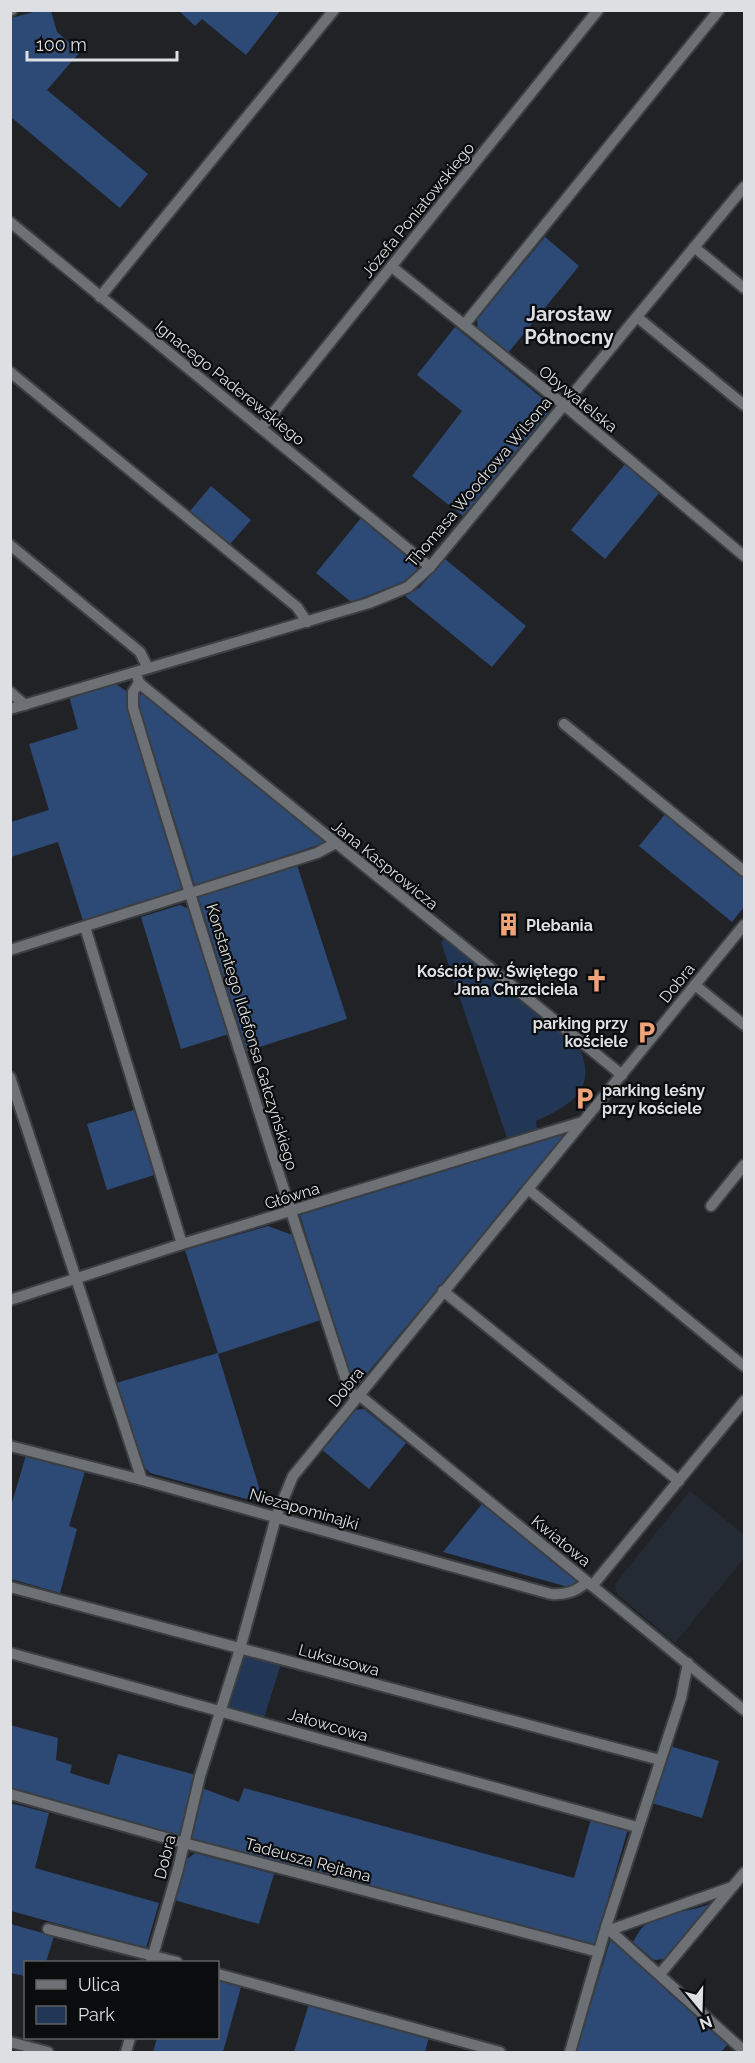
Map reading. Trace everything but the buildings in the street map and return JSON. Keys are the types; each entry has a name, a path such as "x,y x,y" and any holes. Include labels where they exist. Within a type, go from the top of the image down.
{"street":[{"path":"100,297 334,10"},
{"name":"Józefa Poniatowskiego","path":"261,428 598,10"},
{"path":"464,325 718,10"},
{"name":"Thomasa Woodrowa Wilsona","path":"10,709 137,678 148,668 307,622 390,596 408,587 430,567 744,186"},
{"name":"Ignacego Paderewskiego","path":"10,222 430,567"},
{"path":"694,247 744,288"},
{"name":"Obywatelska","path":"392,267 564,405 744,556"},
{"path":"637,317 744,405"},
{"path":"10,372 297,607 307,622"},
{"path":"10,545 140,652 148,668"},
{"name":"Jana Kasprowicza","path":"137,678 334,844 622,1075"},
{"name":"Konstantego Ildefonsa Gałczyńskiego","path":"137,678 133,692 134,707 291,1212 348,1386 358,1396"},
{"path":"10,692 25,705"},
{"path":"564,724 744,871"},
{"path":"10,950 192,894 317,853 334,844"},
{"name":"Dobra","path":"152,1959 200,1776 240,1649 276,1517 293,1476 744,925"},
{"path":"85,927 182,1244"},
{"path":"695,985 744,1024"},
{"path":"10,1077 142,1480"},
{"name":"Główna","path":"10,1300 182,1244 582,1121"},
{"path":"711,1206 744,1165"},
{"path":"528,1188 744,1366"},
{"path":"443,1291 679,1481"},
{"name":"Kwiatowa","path":"358,1396 744,1710"},
{"path":"590,1584 744,1401"},
{"name":"Niezapominajki","path":"10,1446 142,1480 550,1594 566,1594 590,1584"},
{"name":"Luksusowa","path":"10,1587 660,1760"},
{"name":"Jałowcowa","path":"10,1653 637,1827"},
{"path":"570,2052 637,1827 681,1698 688,1663"},
{"name":"Tadeusza Rejtana","path":"10,1794 184,1843 599,1952"},
{"path":"660,1974 744,1873"},
{"path":"608,1928 732,1887"},
{"path":"608,1928 744,2050"},
{"path":"48,1929 152,1959 169,1961"},
{"path":"219,1974 500,2052"},
{"path":"10,2043 48,2052"}],"shaded area":[{"path":"37,11 51,11 57,32 80,52 47,90 148,174 120,208 11,117 11,18"},
{"path":"179,11 280,11 246,55 202,19 195,26"},
{"path":"545,237 579,266 508,353 478,330 477,319"},
{"path":"455,327 547,402 548,413 463,516 412,476 462,411 417,375"},
{"path":"625,464 660,492 605,559 571,530"},
{"path":"211,486 251,520 230,544 190,511"},
{"path":"361,518 418,564 416,573 409,580 351,602 316,573"},
{"path":"445,559 526,626 492,667 405,596 419,588"},
{"path":"113,682 126,691 186,883 182,889 83,921 58,842 11,857 11,822 49,810 29,744 78,729 69,696"},
{"path":"142,693 327,842 195,886 137,699"},
{"path":"666,813 744,876 744,907 732,922 639,846"},
{"path":"297,865 347,1019 247,1051 198,896"},
{"path":"180,905 191,910 229,1034 181,1049 141,917"},
{"path":"134,1110 154,1175 107,1190 87,1124"},
{"path":"562,1135 564,1138 354,1389 300,1215"},
{"path":"268,1226 295,1236 321,1320 218,1354 262,1497 250,1500 150,1473 140,1462 116,1383 218,1353 185,1250"},
{"path":"364,1409 406,1443 369,1489 321,1449 354,1410"},
{"path":"26,1455 85,1471 69,1526 77,1529 60,1593 11,1579 11,1506"},
{"path":"690,1491 744,1535 744,1558 675,1643 617,1594 615,1584"},
{"path":"482,1504 578,1582 572,1588 443,1552"},
{"path":"10,1725 58,1738 56,1760 72,1765 70,1773 109,1785 118,1754 196,1775 180,1835 11,1789"},
{"path":"670,1746 719,1761 702,1818 652,1803"},
{"path":"202,1788 239,1802 244,1788 574,1878 591,1819 628,1829 594,1947 191,1839"},
{"path":"10,1803 49,1813 35,1868 159,1903 146,1948 11,1911"},
{"path":"195,1853 274,1874 259,1924 174,1900 186,1860"},
{"path":"710,1904 665,1959 654,1960 633,1942 643,1927 651,1922 667,1915"},
{"path":"10,1924 54,1936 46,1961 24,1961 24,1976 11,1973"},
{"path":"611,1938 729,2043 721,2052 576,2052"},
{"path":"219,1980 241,1987 223,2052 153,2052 157,2039 219,2039"},
{"path":"309,2004 429,2037 425,2052 294,2052"}],"green space":[{"path":"446,938 580,1049 585,1075 583,1086 570,1102 536,1121 537,1129 507,1138 441,942"},
{"path":"243,1654 281,1664 264,1718 227,1706"}],"place":[{"name":"Plebania","path":"508,925"},
{"name":"Kościół pw. Świętego Jana Chrzciciela","path":"596,980"},
{"name":"parking przy kościele","path":"646,1032"},
{"name":"parking leśny przy kościele","path":"584,1099"}],"district":[{"name":"Jarosław Północny","path":"569,326"}]}
